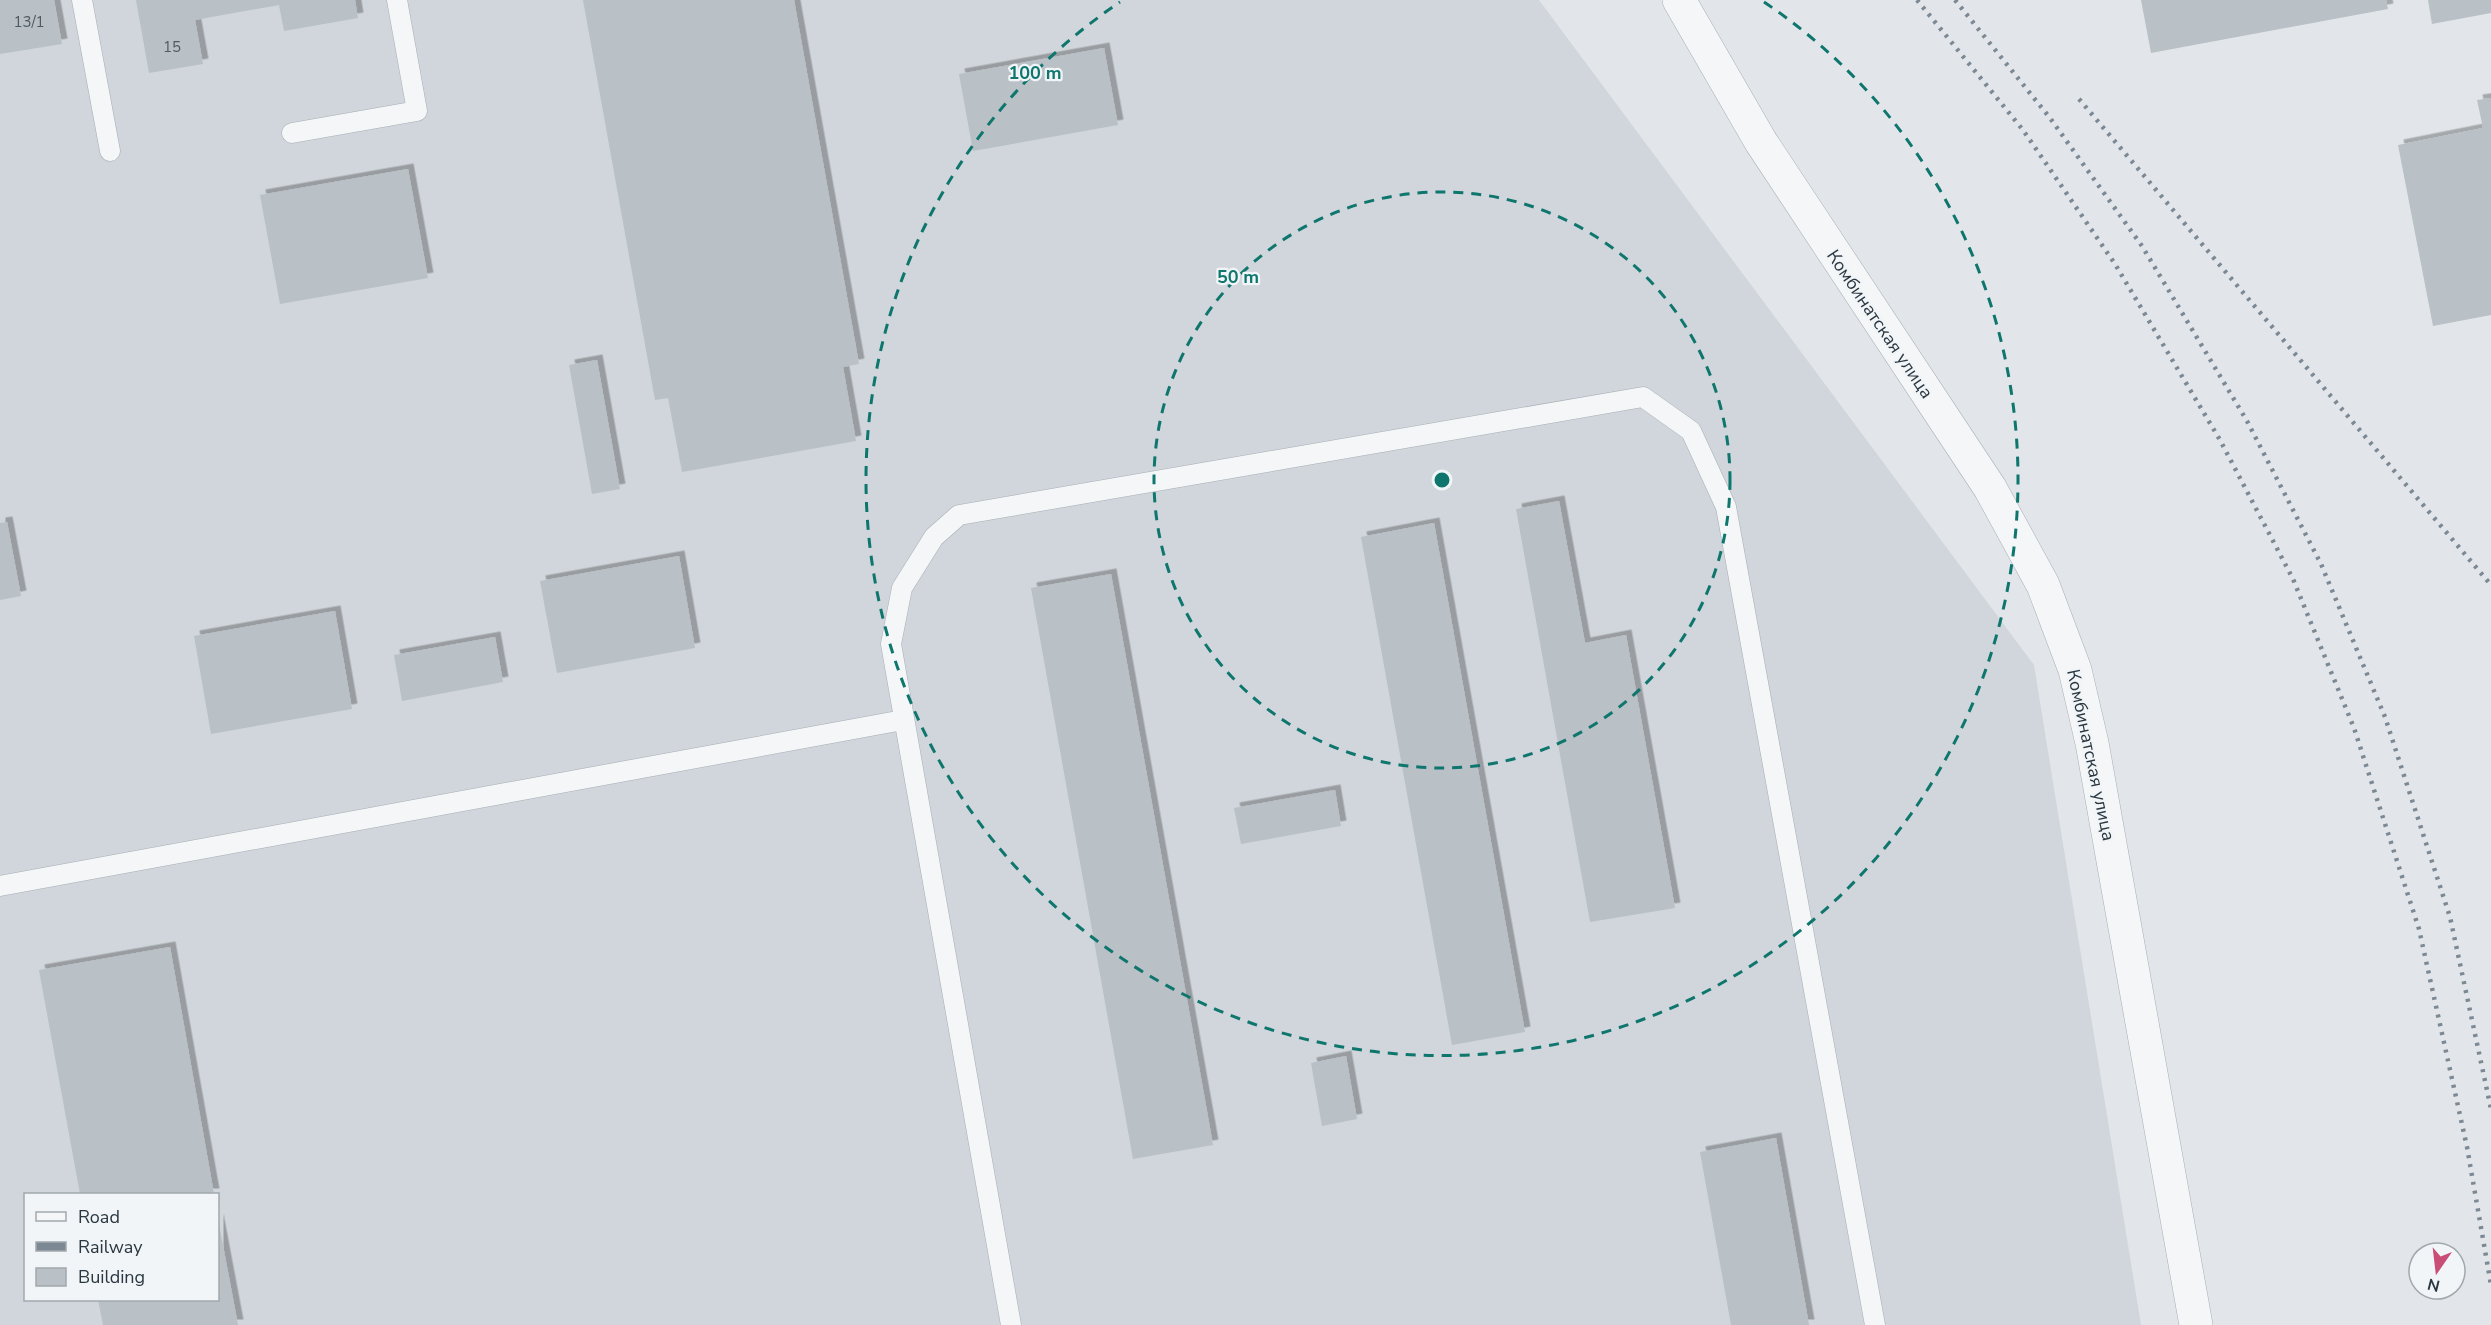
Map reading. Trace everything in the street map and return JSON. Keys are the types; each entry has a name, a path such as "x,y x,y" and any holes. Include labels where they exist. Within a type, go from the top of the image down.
{"street":[{"name":"Комбинатская улица","path":"1679,0 1761,142 1990,488 2043,585 2075,670 2092,743 2196,1325"}],"lane":[{"path":"82,0 110,152"},
{"path":"291,134 417,111 397,0"},
{"path":"1011,1325 891,644 902,588 934,537 959,515 1643,397 1691,431 1725,507 1875,1325"},
{"path":"0,886 903,720"}],"shaded area":[{"path":"0,0 1539,0 2034,665 2141,1325 0,1325"}],"building":[{"path":"0,0 54,0 62,44 0,54"},
{"path":"136,0 355,0 358,18 284,31 279,5 195,20 203,64 149,73"},
{"path":"583,0 794,0 859,364 843,367 856,441 682,472 668,398 655,400"},
{"path":"2141,0 2386,0 2388,9 2151,53"},
{"path":"2428,0 2491,0 2491,13 2432,24"},
{"path":"1104,48 1118,125 973,151 959,74"},
{"path":"2491,98 2491,315 2433,326 2398,145 2483,128 2477,100"},
{"path":"408,169 428,278 280,304 260,195"},
{"path":"597,360 620,489 592,494 569,365"},
{"path":"1559,501 1585,643 1626,635 1675,908 1590,922 1516,509"},
{"path":"7,522 21,596 0,600 0,523"},
{"path":"1434,523 1525,1032 1452,1045 1361,537"},
{"path":"679,556 695,648 557,673 540,581"},
{"path":"1111,574 1213,1145 1133,1159 1031,588"},
{"path":"335,611 352,709 211,734 194,636"},
{"path":"495,637 503,682 402,701 394,655"},
{"path":"1335,790 1341,826 1241,844 1234,808"},
{"path":"170,947 214,1193 80,1193 39,970"},
{"path":"1346,1056 1357,1119 1322,1126 1311,1063"},
{"path":"1776,1138 1809,1325 1731,1325 1700,1152"},
{"path":"219,1224 238,1325 103,1325 98,1301 219,1301"}],"railway":[{"path":"1917,0 2023,130 2115,264 2220,440 2293,579 2354,728 2419,929 2467,1147 2491,1285"},
{"path":"1955,0 2050,118 2142,246 2247,421 2321,564 2385,717 2450,917 2491,1109"},
{"path":"2079,99 2491,585"}]}
